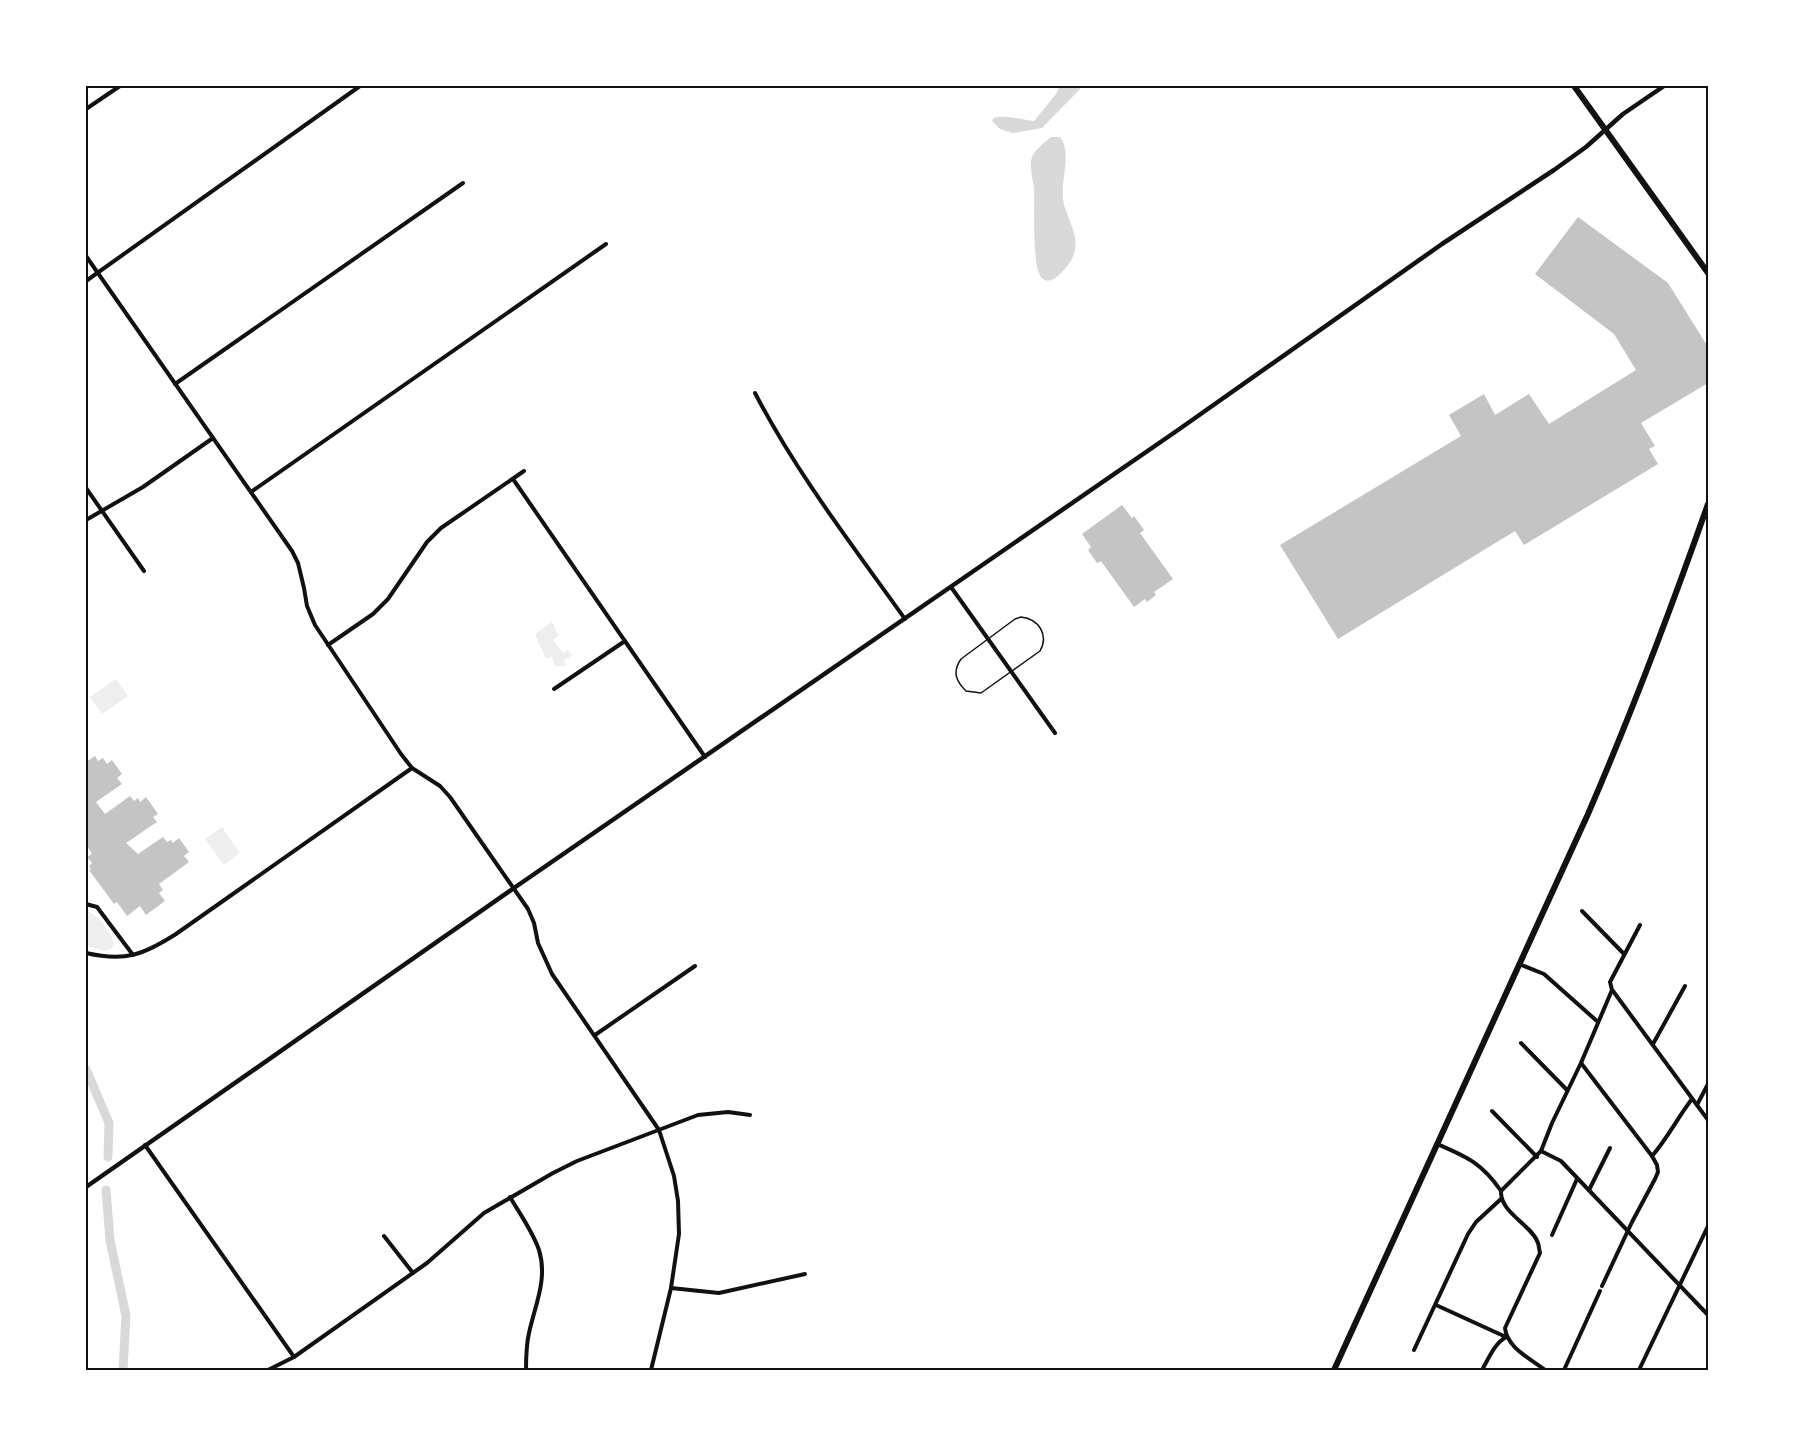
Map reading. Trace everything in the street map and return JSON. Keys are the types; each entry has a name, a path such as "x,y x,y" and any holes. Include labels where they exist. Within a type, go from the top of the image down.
{"main road":[{"path":"1574,86 1707,269"},
{"path":"1334,1371 1619,742 1708,504"}],"street":[{"path":"86,109 120,86"},
{"path":"86,281 360,86"},
{"path":"86,1187 514,888 1178,430 1442,244 1554,170 1586,147 1623,114 1664,86"},
{"path":"175,384 463,183"},
{"path":"252,492 606,244"},
{"path":"86,256 292,551 298,563 307,606 315,625 395,747 412,768 433,781 450,796 514,888 531,916 538,944 552,974 659,1130 674,1176 678,1201 679,1234 671,1288 651,1371"},
{"path":"755,393 794,462 905,619"},
{"path":"86,520 143,487 214,438"},
{"path":"328,645 373,614 427,542 441,528 524,471"},
{"path":"513,479 705,757"},
{"path":"86,488 144,571"},
{"path":"951,587 1055,733"},
{"path":"554,689 625,641"},
{"path":"86,953 121,958 154,948 412,768"},
{"path":"86,904 98,908 133,955"},
{"path":"1582,911 1624,954"},
{"path":"1640,925 1610,981 1612,990 1708,1120"},
{"path":"1520,964 1544,974 1598,1022"},
{"path":"595,1035 695,966"},
{"path":"1653,1044 1685,986"},
{"path":"1501,1191 1541,1151 1612,990"},
{"path":"1521,1043 1567,1090"},
{"path":"1581,1063 1652,1156 1658,1172 1602,1286"},
{"path":"1697,1105 1708,1084"},
{"path":"1652,1156 1662,1145 1692,1099"},
{"path":"1492,1111 1537,1157"},
{"path":"268,1371 294,1357 427,1263 484,1213 577,1161 698,1115 728,1112 750,1115"},
{"path":"1437,1143 1480,1166 1501,1191 1501,1199 1538,1241 1540,1253 1505,1328 1506,1336"},
{"path":"145,1145 294,1357"},
{"path":"1588,1190 1610,1148"},
{"path":"1541,1151 1560,1161 1708,1315"},
{"path":"1552,1235 1577,1179"},
{"path":"510,1197 534,1238 542,1269 542,1282 526,1348 526,1371"},
{"path":"1414,1350 1472,1228 1501,1199"},
{"path":"1639,1371 1708,1226"},
{"path":"384,1236 413,1273"},
{"path":"671,1288 719,1293 805,1274"},
{"path":"1564,1371 1600,1292"},
{"path":"1436,1305 1506,1336 1513,1345 1545,1371"},
{"path":"1482,1371 1499,1341 1506,1336"}],"lane":[{"path":"1021,617 1033,621 1042,630 1043,646 1040,651 1011,672 981,693 966,691 957,679 957,665 961,659 1015,619 1021,617"}],"shaded area":[{"path":"1060,86 1083,86 1042,128 1013,133 1000,129 992,121 994,118 1003,117 1034,121"},
{"path":"1051,137 1060,137 1066,152 1063,199 1076,243 1075,251 1067,266 1056,278 1047,281 1039,274 1035,251 1034,189 1031,164 1036,150"},
{"path":"552,622 559,635 553,640 563,653 568,650 576,659 572,655 564,661 566,666 555,666 552,657 546,659 535,634"},
{"path":"116,679 128,696 102,714 90,697"},
{"path":"222,827 240,853 224,865 205,839"},
{"path":"86,911 100,920 107,930 113,940 114,945 111,949 105,951 86,946"}],"building":[{"path":"1578,217 1668,283 1708,347 1708,383 1641,423 1655,446 1649,449 1658,464 1524,545 1515,531 1338,639 1280,545 1461,436 1449,415 1484,394 1495,415 1529,394 1549,424 1636,370 1614,334 1535,274"},
{"path":"1122,505 1144,530 1140,533 1173,579 1154,592 1156,595 1147,602 1145,599 1134,607 1101,561 1097,563 1088,550 1091,547 1082,534"},
{"path":"95,756 98,761 103,758 107,764 112,760 122,774 117,778 122,784 96,802 105,814 130,796 134,801 138,798 140,802 146,797 158,814 153,817 157,822 126,843 138,854 163,837 167,842 171,840 173,843 179,838 189,852 184,856 189,862 159,884 163,890 159,893 165,901 146,915 140,906 127,916 117,902 114,904 89,870 92,863 87,857 92,854 86,844 86,762"}],"waterway":[{"path":"86,1069 109,1123 108,1157"},
{"path":"106,1190 110,1240 126,1316 123,1370"}]}
